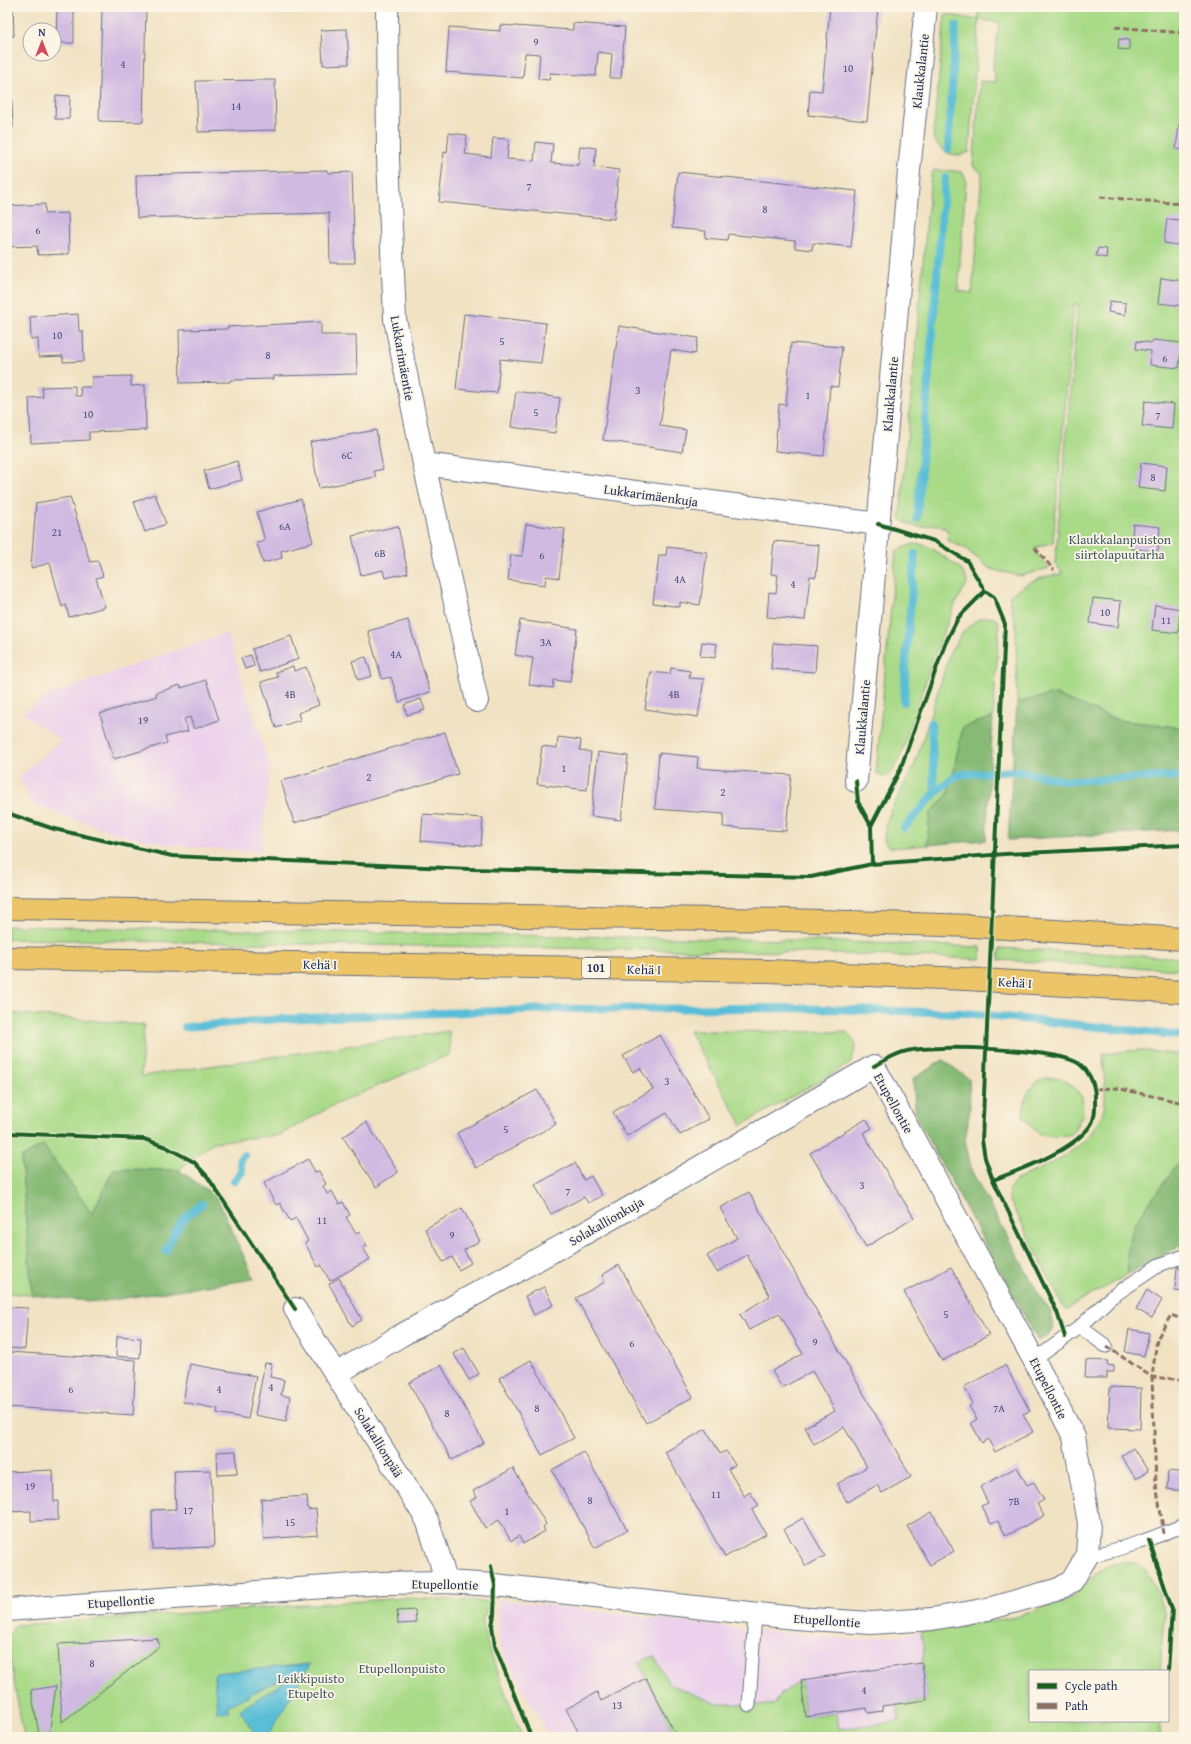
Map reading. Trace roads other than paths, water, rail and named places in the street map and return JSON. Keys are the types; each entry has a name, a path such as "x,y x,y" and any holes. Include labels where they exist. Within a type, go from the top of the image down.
{"highway":[{"path":"7,908 787,920 973,926 1184,939"},
{"name":"Kehä I","path":"7,958 768,971 966,979 1184,992"}],"street":[{"name":"Lukkarimäentie","path":"387,7 388,158 395,319 424,464 477,701"},
{"name":"Klaukkalantie","path":"856,781 910,166 926,7"},
{"name":"Lukkarimäenkuja","path":"424,464 878,524"},
{"name":"Etupellontie","path":"7,1610 382,1583 446,1582 495,1585 755,1614 871,1623 939,1618 988,1609 1059,1589 1072,1581 1087,1556 1089,1524 1074,1437 1034,1360 874,1066"},
{"name":"Solakallionkuja","path":"336,1374 400,1336 612,1218 874,1066"},
{"name":"Solakallionpää","path":"295,1310 427,1520 446,1582"}],"lane":[{"path":"1034,1360 1080,1327 1110,1298 1159,1265 1184,1256"},
{"path":"1080,1327 1106,1346"},
{"path":"1087,1556 1116,1551 1149,1540 1184,1525"},
{"path":"749,1705 755,1614"}],"water":[{"path":"310,1664 267,1737 257,1737 240,1710 293,1676 291,1674 227,1706 229,1711 217,1712 214,1675 216,1673"}],"waterway":[{"path":"948,149 956,26"},
{"path":"917,519 945,178"},
{"path":"904,702 906,658 915,554"},
{"path":"931,723 935,793"},
{"path":"904,828 935,793 956,776 965,774 1018,771 1067,781 1184,776"},
{"path":"185,1027 280,1019 551,1009 787,1008 966,1013 1184,1036"},
{"path":"234,1181 242,1172 240,1159 244,1155"},
{"path":"166,1251 180,1224 188,1214 202,1204"}],"park label":[{"name":"Klaukkalanpuiston siirtolapuutarha","path":"1120,546"},
{"name":"Etupellonpuisto","path":"402,1668"},
{"name":"Leikkipuisto Etupelto","path":"311,1686"}]}
